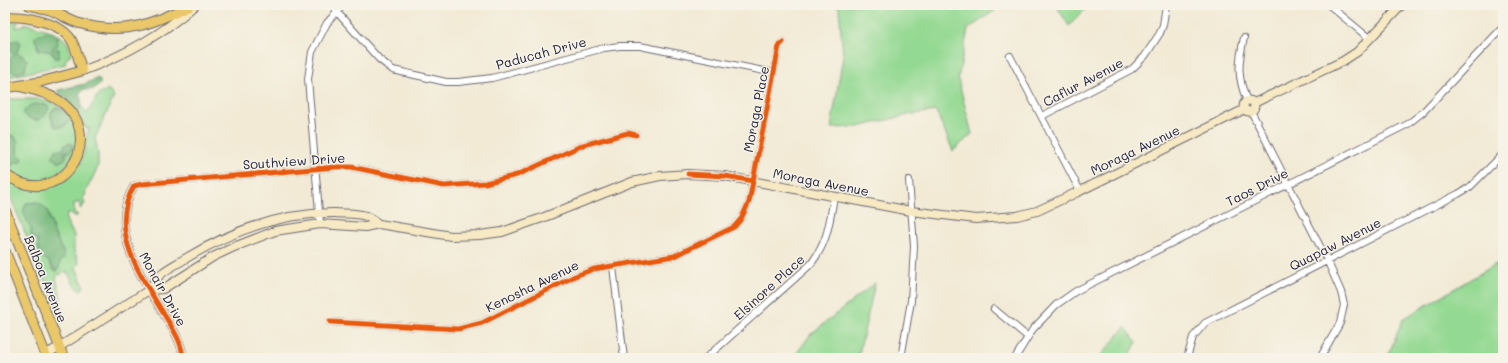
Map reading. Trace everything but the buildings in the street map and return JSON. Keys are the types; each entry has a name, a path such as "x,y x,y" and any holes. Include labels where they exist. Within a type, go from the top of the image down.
{"main road":[{"path":"29,5 51,10 77,23 106,30 139,27 165,18 190,5"},
{"path":"5,88 55,79 109,61 138,46 168,26 195,5"},
{"name":"Moraga Avenue","path":"150,290 163,289 213,257 275,230 320,224 365,227 379,224 451,236 480,235 508,230 632,182 660,176 688,174 725,176 911,211 976,219 998,219 1016,216 1037,211 1080,191 1249,106 1343,61 1357,52 1402,5"},
{"path":"5,17 23,17 58,28 72,40 82,71"},
{"path":"5,174 18,182 29,185 51,183 60,179 74,164 80,147 78,126 75,117 67,107 58,100 39,92 17,86"},
{"name":"Balboa Avenue","path":"5,210 64,358"},
{"name":"Moraga Avenue","path":"46,356 150,290 159,276 204,248 230,235 264,223 320,213 366,216 379,224"},
{"path":"5,251 46,356"}],"street":[{"path":"320,224 308,79 312,52 327,23 343,5"},
{"name":"Caflur Avenue","path":"1042,116 1132,69 1145,56 1160,33 1163,25 1166,5"},
{"path":"1329,5 1370,39"},
{"name":"Paducah Drive","path":"336,12 378,59 393,70 446,82 492,78 604,48 620,46 640,46 774,73"},
{"name":"Taos Drive","path":"1015,358 1033,329 1056,305 1076,291 1408,124 1423,112 1503,27"},
{"path":"1244,38 1239,58 1241,88 1327,260 1341,292 1344,305 1340,323 1320,358"},
{"name":"Moraga Place","path":"753,182 779,46 783,42"},
{"path":"1010,56 1080,191"},
{"name":"Southview Drive","path":"134,186 336,167 351,167 444,186 485,184 517,175 583,145 628,133 636,135"},
{"name":"Quapaw Avenue","path":"1187,358 1193,337 1204,323 1458,194 1470,186 1503,154"},
{"path":"901,358 911,301 914,246 909,180"},
{"name":"Kenosha Avenue","path":"330,322 458,329 482,323 575,276 594,269 674,256 734,226 741,219 749,202 753,182"},
{"name":"Monair Drive","path":"134,186 130,192 124,216 124,234 139,272 178,339 183,358"},
{"name":"Elsinore Place","path":"706,358 811,264 819,253 827,236 834,197"},
{"path":"613,267 624,358"},
{"path":"994,310 1028,337"}],"green space":[{"path":"834,5 1003,5 968,29 958,79 972,134 953,151 936,111 908,115 858,127 831,128 843,56 839,7"},
{"path":"1056,5 1089,5 1069,26"},
{"path":"5,22 19,22 16,28 25,25 24,23 48,30 44,34 40,34 37,48 52,52 56,59 59,57 58,51 52,49 59,36 64,39 71,53 65,60 66,64 5,78"},
{"path":"48,30 59,36 57,39 57,46 54,46 52,49 59,49 59,57 56,59 52,52 39,50 35,41 35,37 38,34 44,34"},
{"path":"19,40 20,43 17,53 27,60 25,70 19,73 13,73 9,68 9,59 15,53 12,52 10,45 12,41"},
{"path":"98,78 100,80 100,84 97,87 91,90 84,89 79,94 81,104 76,113 67,103 67,97 64,97 58,92 58,90 85,84"},
{"path":"108,89 114,97 95,138 98,153 98,167 83,198 85,204 82,208 80,208 80,203 74,203 74,213 78,215 74,217 70,213 67,213 66,220 74,235 74,250 79,263 76,267 84,287 81,290 78,289 72,282 67,272 63,272 61,275 58,274 56,278 61,304 64,307 59,312 48,287 47,280 45,281 5,184 5,177 27,187 72,172 82,159 89,129 85,128 79,110 81,106 87,114 97,96","holes":["47,210 55,235 64,254 60,260 59,268 53,270 38,240 32,236 31,229"]},
{"path":"5,99 45,100 62,110 56,108 51,112 51,117 55,127 64,126 71,119 76,127 77,144 71,160 59,173 44,180 27,180 9,169 13,164 22,161 23,159 18,154 18,142 15,137 7,134 5,126","holes":["34,104 46,105 49,107 47,112 39,120 32,119 24,114 27,108","71,143 73,145 71,151 67,154 67,150 64,151 66,158 62,161 58,162 53,157 56,150 62,150 66,144"]},
{"path":"34,104 46,105 49,107 45,115 39,120 32,119 23,114 27,108"},
{"path":"56,108 61,109 71,119 62,127 55,127 51,117 51,112"},
{"path":"5,126 7,134 15,137 18,142 18,153 20,157 23,158 22,161 13,164 9,169 5,165 5,155 10,157 9,150 5,147"},
{"path":"71,143 73,145 71,151 66,154 67,150 64,151 64,155 67,156 64,160 58,162 52,157 56,150 62,150 65,147 64,145"},
{"path":"38,202 47,210 55,235 64,254 64,258 60,261 59,268 56,272 49,261 41,256 38,247 38,240 31,236 31,229 23,212 26,203"},
{"path":"1503,260 1503,358 1387,358 1403,319"},
{"path":"875,283 858,358 793,358 811,334"},
{"path":"1125,327 1137,342 1128,358 1099,358"}],"cycle path":[{"path":"330,322 458,329 482,323 575,276 594,269 674,256 734,227 741,219 749,202 779,46 783,42"},
{"path":"183,358 177,336 138,270 126,237 124,220 127,203 134,186 142,184 336,167 351,167 444,186 485,183 517,175 583,145 628,133 636,135"},
{"path":"688,174 725,176 753,181"}]}
